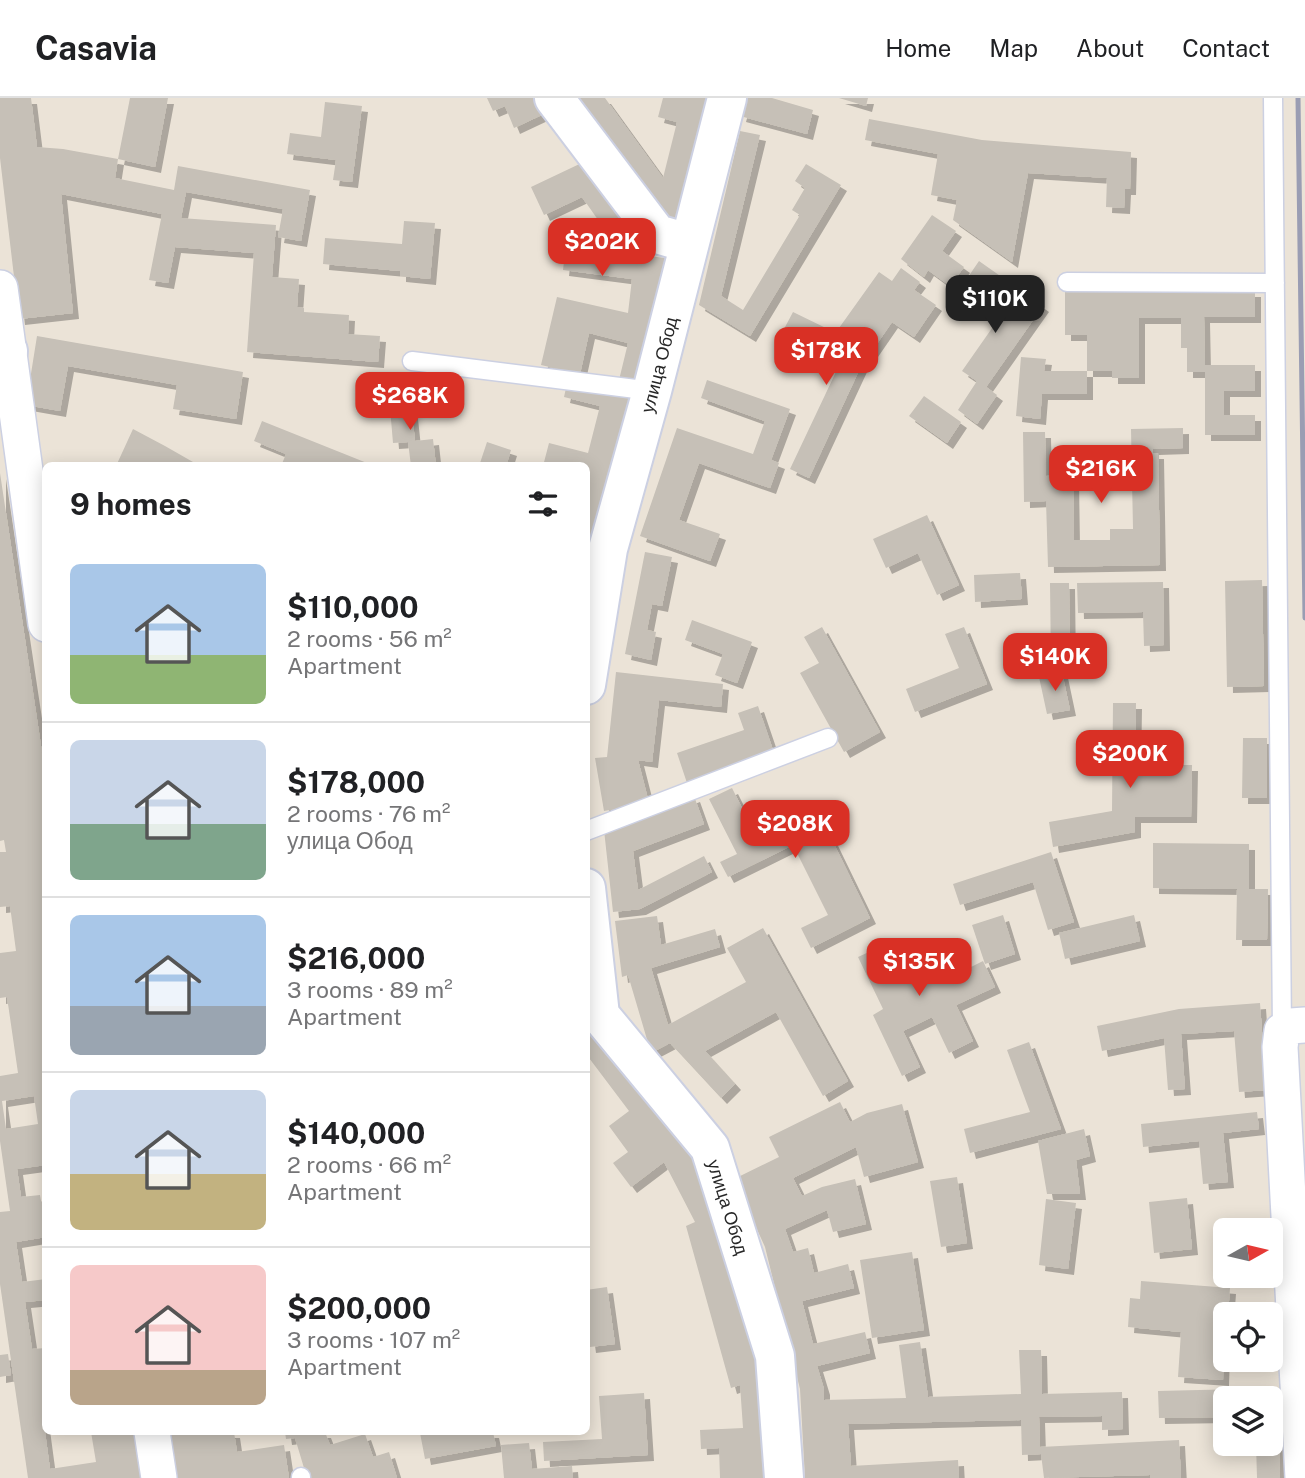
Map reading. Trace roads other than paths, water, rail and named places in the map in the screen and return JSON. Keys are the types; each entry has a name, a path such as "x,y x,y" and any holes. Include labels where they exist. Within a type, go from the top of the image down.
{"street":[{"path":"554,98 657,234 688,243"},
{"name":"улица Обод","path":"590,660 608,549 652,391 727,98"},
{"path":"0,288 4,351 40,543 42,570"},
{"name":"улица Обод","path":"590,924 600,1015 710,1148 775,1356 784,1478"},
{"path":"1293,1028 1280,1047 1303,1478"},
{"path":"152,1435 159,1478"}],"lane":[{"path":"1273,98 1293,1028"},
{"path":"1067,282 1275,283"},
{"path":"412,361 652,391"},
{"path":"590,829 828,738"}],"railway":[{"path":"1298,98 1305,618"}]}
